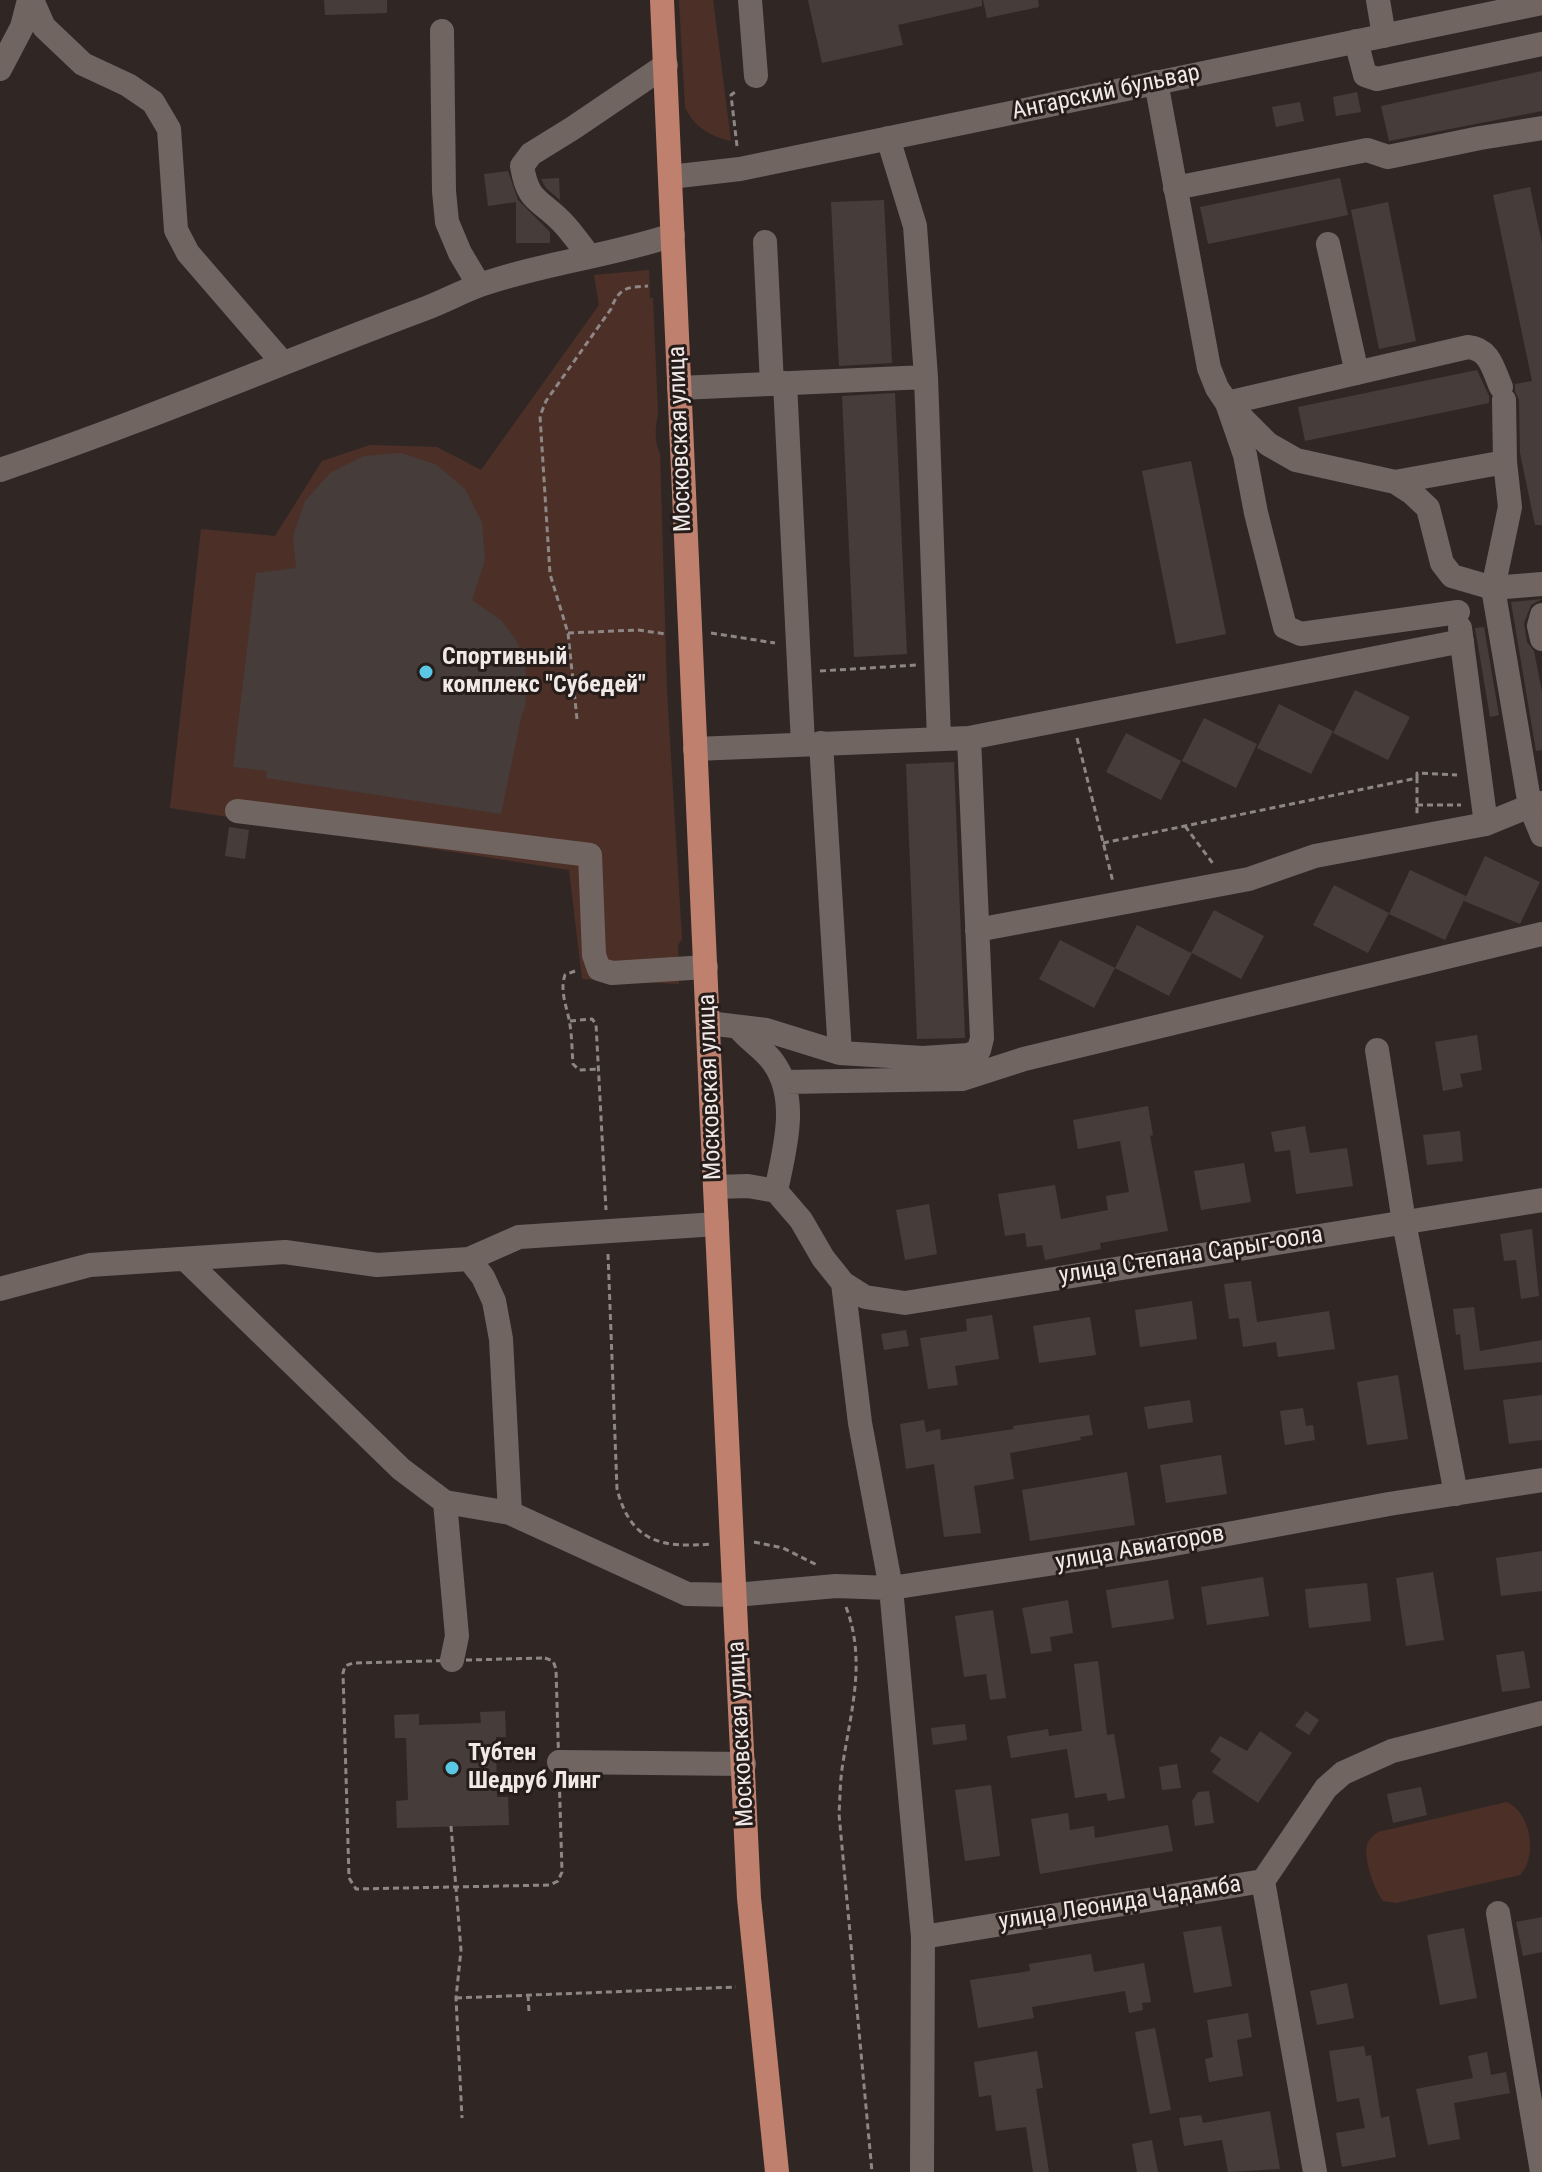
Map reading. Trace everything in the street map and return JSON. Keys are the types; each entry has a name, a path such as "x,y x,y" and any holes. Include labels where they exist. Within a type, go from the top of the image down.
{"main road":[{"name":"Московская улица","path":"662,0 749,1898 777,2172"}],"street":[{"path":"0,69 22,27 31,0"},
{"path":"31,0 44,27 83,64 128,85 153,102 169,129 176,230 188,253 283,363"},
{"path":"750,0 756,76"},
{"path":"1378,0 1384,36"},
{"name":"Ангарский бульвар","path":"670,177 740,169 1542,3"},
{"path":"442,31 447,222 460,253 479,285"},
{"path":"1356,41 1365,75 1377,79 1542,44"},
{"path":"589,256 561,220 534,200 525,186 522,166 531,154 666,65"},
{"path":"1156,82 1209,368 1217,388 1227,403 1268,444 1296,460 1395,482 1428,508 1442,563 1452,576 1484,814"},
{"path":"1175,188 1367,150 1388,157 1542,128"},
{"path":"888,138 915,226 926,377 939,739"},
{"path":"0,470 176,408 479,285 673,235"},
{"path":"765,242 800,672 812,744 840,1053"},
{"path":"1328,244 1357,373"},
{"path":"1227,403 1468,347 1486,353 1502,393 1510,507 1493,588 1542,835"},
{"path":"679,388 926,377"},
{"path":"1227,403 1245,455 1259,526 1285,627 1301,634 1458,612"},
{"path":"1395,482 1505,462"},
{"path":"1452,576 1493,588 1542,584"},
{"path":"1542,615 1539,626 1542,639"},
{"path":"695,749 969,738 1462,641"},
{"path":"708,1023 766,1030 840,1053 923,1058 969,1055 979,1050 982,1038 969,738"},
{"path":"977,930 1264,875 1315,856 1417,837 1484,814 1536,804"},
{"path":"237,811 590,855 594,955 599,969 612,973 706,967"},
{"path":"785,1082 962,1079 1024,1059 1542,934"},
{"path":"738,1027 772,1060 785,1082 787,1137 776,1191"},
{"path":"1377,1050 1404,1222 1456,1494"},
{"path":"715,1187 748,1186 776,1191 801,1220 823,1258 843,1283 860,1423 891,1588 923,1937 922,2172"},
{"name":"улица Степана Сарыг-оола","path":"843,1283 865,1297 905,1303 1542,1200"},
{"path":"0,1289 90,1265 285,1252 377,1265 469,1259 519,1237 717,1224"},
{"path":"469,1259 483,1277 494,1301 501,1339 510,1513"},
{"path":"186,1260 401,1469 445,1502 457,1636 452,1660"},
{"name":"улица Авиаторов","path":"445,1502 510,1513 687,1594 735,1595 836,1586 891,1588 1147,1549 1542,1480"},
{"name":"улица Леонида Чадамба","path":"923,1937 1263,1881 1326,1788 1343,1773 1392,1751 1542,1713"},
{"path":"559,1762 744,1764"},
{"path":"1263,1881 1315,2172"},
{"path":"1498,1913 1542,2172"}],"path":[{"path":"737,146 731,95 756,76"},
{"path":"577,719 568,633 550,574 540,416 546,401 611,309 618,292 626,287 648,286"},
{"path":"568,633 638,630 666,634"},
{"path":"707,632 798,647"},
{"path":"800,672 936,664"},
{"path":"1075,730 1118,904"},
{"path":"1417,837 1417,773 1479,776"},
{"path":"1103,843 1417,778"},
{"path":"1417,805 1484,814"},
{"path":"1185,826 1228,883"},
{"path":"599,969 565,975 563,983 574,1067 579,1070 599,1069"},
{"path":"570,1021 592,1019 596,1022 617,1489 621,1505 636,1528 658,1542 678,1547 712,1544"},
{"path":"750,1541 798,1554 822,1569 836,1586 852,1626 856,1689 842,1769 839,1814 872,2172"},
{"path":"545,1658 553,1661 556,1669 559,1762 562,1872 558,1881 550,1885 360,1890 350,1882 345,1666 353,1663 452,1660 545,1658"},
{"path":"451,1826 461,1950 456,1998 462,2118"},
{"path":"456,1998 757,1986"},
{"path":"528,1995 529,2011"}],"shaded area":[{"path":"679,0 713,0 731,141 704,130 685,107"},
{"name":"Спортивный комплекс \"Субедей\"","path":"649,270 658,415 656,434 660,453 667,691 682,939 678,945 679,984 582,979 569,870 170,808 201,529 275,536 322,461 370,445 437,447 481,470 599,305 594,275"},
{"path":"1507,1802 1522,1816 1529,1836 1529,1858 1520,1875 1396,1903 1383,1901 1368,1864 1368,1842 1375,1834"}],"building":[{"path":"324,0 387,0 387,13 325,15"},
{"path":"808,0 982,0 982,6 898,25 903,45 822,63"},
{"path":"983,0 1038,0 1039,7 987,18"},
{"path":"1542,71 1542,111 1389,141 1381,106"},
{"path":"1357,92 1361,112 1336,116 1333,97"},
{"path":"1300,102 1304,121 1276,127 1272,107"},
{"path":"508,171 518,200 550,232 550,243 516,243 516,202 488,206 484,174"},
{"path":"559,178 560,200 541,179"},
{"path":"1340,178 1348,215 1208,244 1200,207"},
{"path":"1530,187 1542,243 1542,525 1535,525 1520,453 1519,400 1515,391 1515,384 1532,381 1493,195"},
{"path":"884,200 892,363 839,366 831,202"},
{"path":"1388,202 1416,341 1379,349 1351,210"},
{"path":"1477,370 1489,403 1305,441 1298,407"},
{"path":"895,393 907,654 854,657 842,396"},
{"path":"401,453 437,465 465,489 482,523 485,560 472,600 501,620 516,640 524,658 527,682 525,708 501,814 266,778 267,771 233,767 256,573 296,568 293,536 305,501 330,473 364,456"},
{"path":"1191,461 1226,634 1176,644 1142,471"},
{"path":"1542,599 1531,605 1524,623 1527,642 1534,651 1542,692 1542,750 1536,751 1511,602"},
{"path":"1484,627 1499,715 1490,717 1475,628"},
{"path":"1355,690 1410,717 1388,760 1333,733"},
{"path":"1279,704 1333,731 1311,774 1257,748"},
{"path":"1204,718 1257,744 1236,788 1182,761"},
{"path":"1126,733 1181,761 1161,800 1106,772"},
{"path":"954,762 965,1038 917,1039 906,764"},
{"path":"229,827 249,830 245,859 225,856"},
{"path":"1485,856 1540,882 1520,924 1464,901"},
{"path":"1410,870 1466,896 1445,940 1389,914"},
{"path":"1334,885 1389,913 1368,953 1313,925"},
{"path":"1214,910 1264,936 1241,979 1192,953 1169,996 1115,968 1137,925 1191,953"},
{"path":"1060,940 1115,968 1094,1008 1039,979"},
{"path":"1477,1035 1482,1070 1460,1074 1463,1087 1443,1091 1435,1042"},
{"path":"1148,1106 1153,1135 1150,1136 1168,1231 1100,1243 1101,1249 1045,1260 1042,1245 1027,1247 1025,1233 1005,1236 998,1194 1055,1185 1061,1219 1108,1210 1106,1196 1129,1192 1120,1141 1078,1149 1073,1120"},
{"path":"1305,1126 1310,1153 1347,1148 1353,1186 1296,1194 1290,1150 1275,1152 1271,1132"},
{"path":"1460,1131 1463,1161 1427,1165 1423,1135"},
{"path":"1244,1163 1251,1202 1201,1210 1194,1171"},
{"path":"929,1204 937,1254 905,1260 896,1210"},
{"path":"1532,1229 1539,1296 1521,1299 1516,1260 1504,1261 1500,1234"},
{"path":"1251,1281 1257,1322 1329,1311 1335,1349 1278,1357 1276,1342 1243,1347 1239,1318 1229,1319 1224,1284"},
{"path":"1192,1301 1197,1339 1140,1347 1135,1310"},
{"path":"1474,1307 1480,1351 1542,1340 1542,1362 1464,1370 1460,1334 1456,1335 1453,1309"},
{"path":"992,1315 999,1359 955,1366 958,1385 928,1389 920,1338 967,1331 966,1319"},
{"path":"1090,1317 1096,1355 1039,1363 1033,1326"},
{"path":"906,1330 909,1346 884,1350 881,1334"},
{"path":"1398,1375 1408,1439 1367,1445 1357,1382"},
{"path":"1542,1395 1542,1440 1509,1444 1503,1400"},
{"path":"1190,1400 1193,1422 1148,1429 1144,1407"},
{"path":"1303,1408 1306,1426 1313,1425 1315,1440 1285,1445 1280,1411"},
{"path":"1089,1415 1093,1435 1010,1453 1014,1479 974,1486 981,1533 944,1537 934,1464 906,1469 900,1424 924,1420 926,1432 940,1429 941,1440"},
{"path":"1221,1455 1227,1494 1166,1503 1160,1465"},
{"path":"1127,1472 1135,1525 1030,1541 1022,1490"},
{"path":"1542,1551 1542,1591 1501,1596 1496,1558"},
{"path":"1433,1572 1444,1640 1406,1646 1396,1578"},
{"path":"1263,1577 1269,1616 1207,1625 1201,1587"},
{"path":"1168,1580 1174,1619 1112,1628 1106,1590"},
{"path":"1367,1583 1371,1621 1309,1628 1305,1589"},
{"path":"1068,1600 1073,1633 1050,1637 1052,1651 1031,1654 1022,1608"},
{"path":"993,1610 1006,1698 990,1700 986,1674 964,1677 955,1616"},
{"path":"1524,1651 1530,1688 1502,1692 1496,1655"},
{"path":"1098,1661 1107,1735 1114,1734 1125,1798 1108,1801 1106,1793 1075,1798 1067,1749 1011,1758 1007,1736 1048,1729 1049,1736 1082,1731 1074,1664"},
{"name":"Тубтен Шедруб Линг","path":"505,1711 506,1737 496,1737 497,1797 508,1797 509,1825 397,1828 396,1801 408,1800 406,1738 395,1738 394,1715 419,1714 419,1725 481,1723 480,1712"},
{"path":"1306,1711 1319,1720 1309,1735 1295,1726"},
{"path":"965,1724 967,1740 933,1745 931,1728"},
{"path":"1260,1731 1292,1753 1258,1803 1212,1772 1221,1759 1210,1751 1220,1736 1247,1751"},
{"path":"1177,1764 1181,1788 1162,1790 1159,1767"},
{"path":"991,1785 1000,1856 965,1861 955,1790"},
{"path":"1421,1787 1427,1815 1393,1823 1387,1794"},
{"path":"1209,1791 1214,1823 1195,1826 1192,1801 1198,1792"},
{"path":"1068,1813 1070,1830 1094,1826 1095,1838 1168,1825 1173,1851 1040,1874 1031,1819"},
{"path":"1542,1917 1542,1952 1523,1956 1516,1922"},
{"path":"1221,1926 1232,1986 1194,1993 1183,1932"},
{"path":"1464,1928 1477,1998 1440,2005 1427,1935"},
{"path":"1091,1954 1094,1972 1144,1963 1151,2002 1142,2003 1143,2010 1129,2013 1125,1991 1032,2007 1034,2018 978,2028 970,1980 1030,1971 1029,1964"},
{"path":"1347,1983 1354,2018 1317,2025 1310,1991"},
{"path":"1248,2013 1252,2037 1237,2040 1243,2076 1209,2082 1205,2059 1213,2057 1207,2020"},
{"path":"1155,2028 1171,2110 1150,2114 1135,2032"},
{"path":"1364,2046 1366,2056 1371,2055 1381,2118 1389,2116 1396,2157 1342,2167 1336,2133 1365,2128 1359,2098 1337,2102 1329,2051"},
{"path":"1037,2051 1043,2088 1036,2089 1049,2172 1033,2172 1026,2127 996,2131 991,2095 979,2097 974,2062"},
{"path":"1487,2052 1491,2075 1506,2072 1510,2093 1454,2103 1460,2139 1428,2145 1416,2089 1473,2078 1468,2056"},
{"path":"1270,2111 1280,2169 1228,2172 1222,2140 1184,2146 1179,2118 1201,2115 1203,2123"},
{"path":"1152,2140 1158,2172 1137,2172 1132,2144"}],"place":[{"name":"Спортивный комплекс \"Субедей\"","path":"426,672"},
{"name":"Тубтен Шедруб Линг","path":"452,1768"}]}
